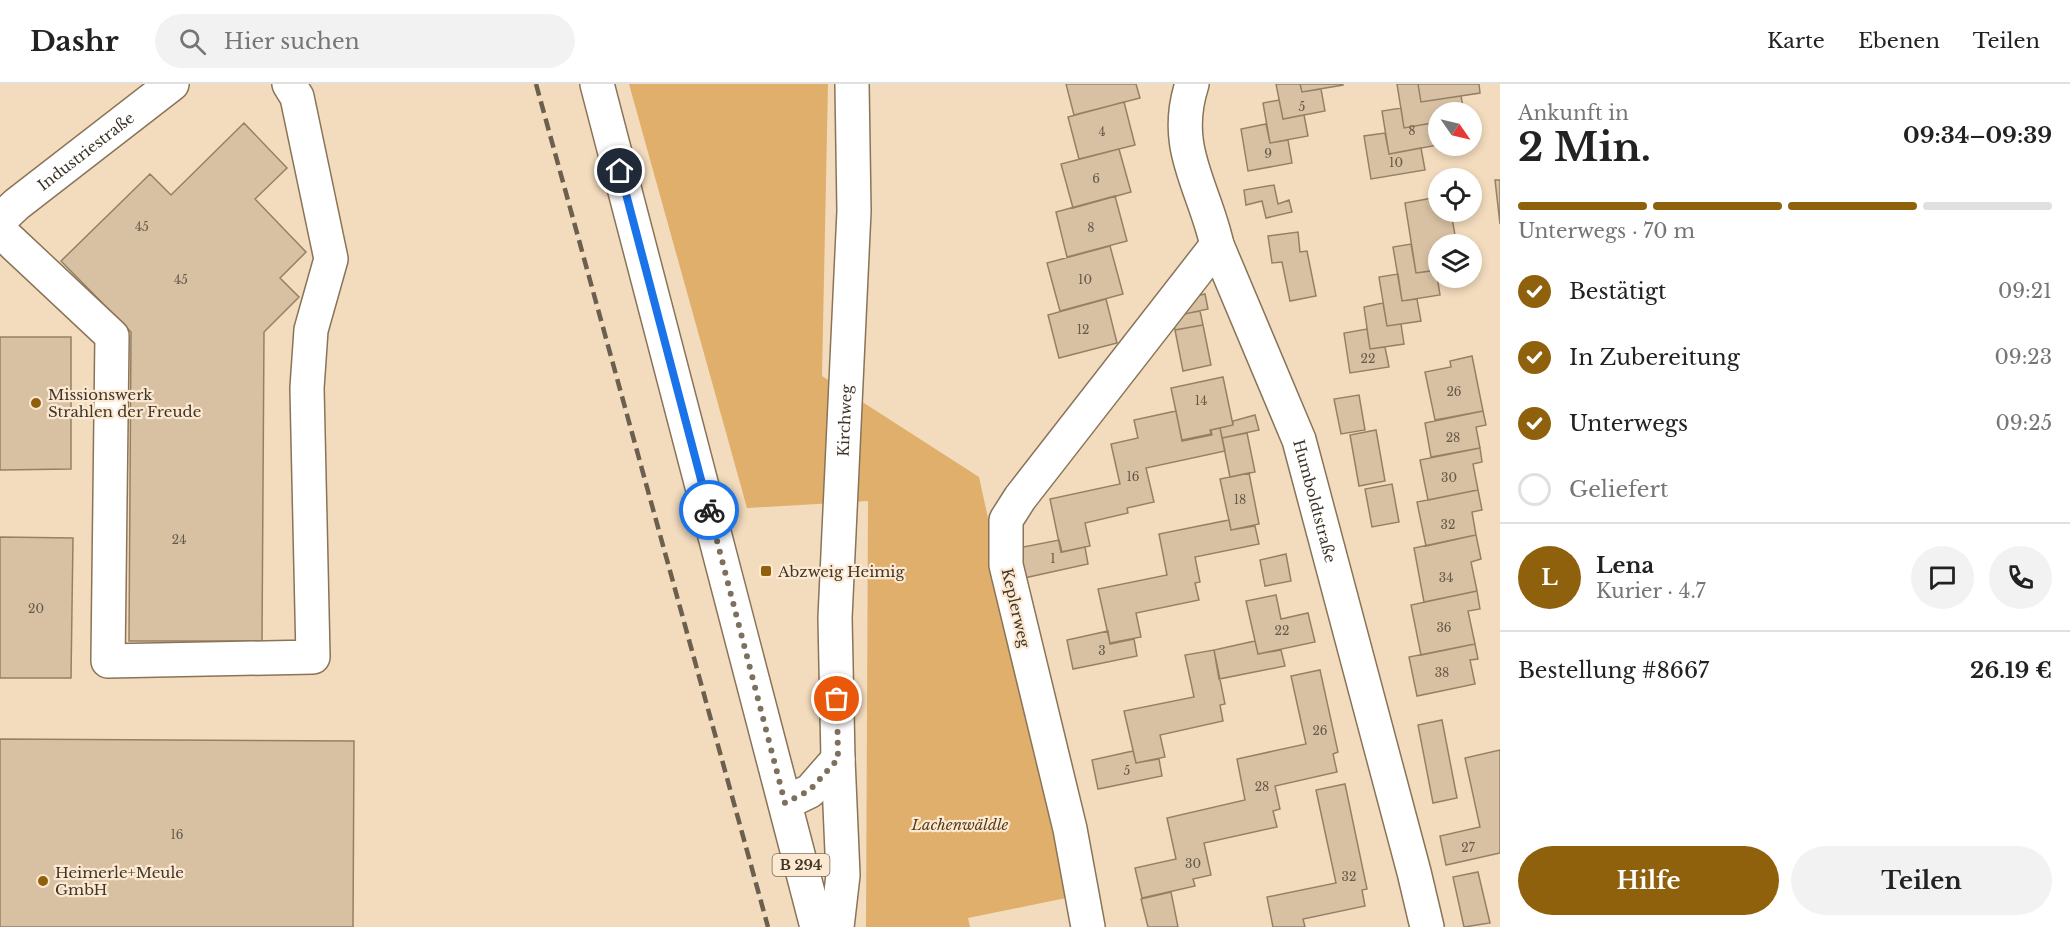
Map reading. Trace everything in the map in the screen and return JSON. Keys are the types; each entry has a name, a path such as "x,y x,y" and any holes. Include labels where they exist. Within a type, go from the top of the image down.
{"street":[{"name":"Industriestraße","path":"0,220 17,204 172,84"},
{"path":"0,231 112,336 108,661 313,657 307,388 311,330 331,259 297,97 288,84"},
{"name":"B 294","path":"597,84 817,927"},
{"name":"Kirchweg","path":"837,927 843,875 835,618 854,211 852,84"},
{"name":"Humboldtstraße","path":"1192,84 1186,103 1184,135 1189,163 1214,230 1217,245 1299,440 1427,927"},
{"name":"Keplerweg","path":"1088,927 1070,829 1006,565 1006,520 1027,489 1217,245"},
{"path":"785,803 810,790 838,759"}],"green space":[{"name":"Lachenwäldle","path":"629,84 828,84 822,376 979,477 1071,897 968,918 970,927 866,927 868,501 747,508"}],"building":[{"path":"1066,84 1136,84 1140,98 1074,115"},
{"path":"1276,84 1300,84 1302,92 1321,89 1325,111 1283,119"},
{"path":"1300,84 1343,84 1343,85 1302,92"},
{"path":"1397,84 1418,84 1421,102 1461,96 1462,102 1428,102 1428,124 1404,128"},
{"path":"1418,84 1479,84 1480,93 1421,102"},
{"path":"1279,100 1283,119 1304,115 1308,136 1270,143 1263,103"},
{"path":"1124,102 1135,145 1079,159 1068,117"},
{"path":"1401,108 1404,128 1428,124 1428,147 1389,154 1382,111"},
{"path":"244,123 287,168 255,199 306,252 280,278 299,297 264,332 262,641 129,641 131,332 61,261 150,174 171,195"},
{"path":"1266,124 1270,143 1288,140 1292,163 1248,171 1241,129"},
{"path":"1385,133 1389,154 1421,148 1425,170 1371,179 1364,136"},
{"path":"1119,149 1131,192 1073,208 1061,164"},
{"path":"1495,180 1500,180 1500,224"},
{"path":"1274,185 1278,204 1289,200 1292,212 1266,218 1262,201 1246,205 1244,190"},
{"path":"1115,196 1127,241 1067,257 1056,212"},
{"path":"1428,199 1428,222 1453,222 1455,234 1428,234 1428,271 1416,273 1405,203"},
{"path":"1298,232 1300,252 1307,251 1316,296 1290,301 1282,262 1272,263 1268,236"},
{"path":"1411,244 1416,273 1428,271 1428,288 1439,288 1440,295 1402,301 1393,247"},
{"path":"1110,246 1123,294 1060,311 1047,263"},
{"path":"1398,274 1402,301 1417,299 1421,321 1387,326 1379,277"},
{"path":"1205,294 1208,309 1180,315 1178,300"},
{"path":"1106,299 1117,343 1059,358 1048,315"},
{"path":"1383,303 1387,326 1401,324 1404,344 1370,349 1364,307"},
{"path":"1200,311 1203,325 1175,330 1172,316"},
{"path":"1203,325 1211,365 1183,371 1175,330"},
{"path":"1367,329 1370,349 1385,347 1389,367 1350,373 1344,333"},
{"name":"Missionswerk Strahlen der Freude","path":"0,337 71,337 71,469 0,470"},
{"path":"1472,356 1483,411 1435,420 1425,372 1451,367 1450,361"},
{"path":"1223,377 1233,425 1210,430 1211,434 1182,440 1171,388"},
{"path":"1359,395 1365,430 1341,434 1334,399"},
{"path":"1176,411 1182,441 1212,435 1211,430 1220,428 1225,451 1146,468 1154,502 1127,508 1128,513 1085,523 1090,546 1061,552 1050,499 1120,484 1111,444 1138,438 1134,420"},
{"path":"1483,411 1486,425 1476,427 1480,448 1431,457 1425,423"},
{"path":"1255,415 1259,430 1222,438 1220,428 1233,425 1233,421"},
{"path":"1376,430 1385,481 1359,486 1350,435"},
{"path":"1247,433 1255,472 1230,477 1222,438"},
{"path":"1480,448 1482,462 1473,464 1478,490 1428,500 1420,460"},
{"path":"1249,473 1259,524 1231,530 1220,479"},
{"path":"1392,484 1399,522 1372,527 1365,489"},
{"path":"1478,490 1482,510 1472,512 1476,535 1426,546 1417,502"},
{"path":"1229,520 1231,530 1255,526 1259,544 1195,557 1200,582 1195,583 1199,600 1136,613 1141,637 1110,643 1098,589 1167,575 1159,534"},
{"path":"1476,535 1481,559 1471,562 1477,591 1424,602 1414,548"},
{"path":"0,537 73,538 71,678 0,678"},
{"path":"1059,540 1062,552 1085,547 1088,564 1024,578 1018,548"},
{"path":"1286,554 1291,581 1265,586 1260,560"},
{"path":"1477,591 1480,609 1468,611 1475,644 1421,655 1411,605"},
{"path":"1276,595 1281,619 1308,613 1315,642 1258,654 1246,601"},
{"path":"1108,631 1110,644 1134,639 1137,656 1073,669 1067,640"},
{"path":"1255,641 1258,654 1281,650 1285,666 1219,679 1214,650"},
{"path":"1475,644 1478,659 1470,660 1475,684 1417,696 1409,657"},
{"path":"1214,650 1225,704 1220,705 1223,721 1160,735 1165,757 1136,763 1124,711 1194,697 1185,655"},
{"path":"1320,670 1338,752 1333,754 1337,772 1275,786 1280,809 1273,811 1277,827 1204,843 1211,875 1193,879 1195,886 1142,898 1135,868 1176,859 1167,818 1245,800 1237,759 1306,744 1291,676"},
{"path":"1442,720 1457,798 1433,803 1418,725"},
{"path":"0,739 354,741 353,927 0,927"},
{"path":"1500,750 1500,853 1446,865 1440,836 1480,827 1465,758"},
{"path":"1133,751 1136,763 1159,759 1162,776 1098,789 1092,760"},
{"path":"1345,784 1367,889 1362,890 1365,906 1303,919 1305,927 1273,927 1267,897 1336,883 1316,790"},
{"path":"1478,872 1490,923 1464,927 1453,877"},
{"path":"1171,892 1178,927 1148,927 1141,899"}],"railway":[{"path":"536,84 768,927"}],"way so far":[{"path":"709,510 785,803 810,790 838,759 837,699"}],"place":[{"name":"Missionswerk Strahlen der Freude","path":"36,403"},
{"name":"Abzweig Heimig","path":"766,571"},
{"name":"Heimerle+Meule GmbH","path":"43,881"}],"route":[{"path":"620,171 709,510"}]}
